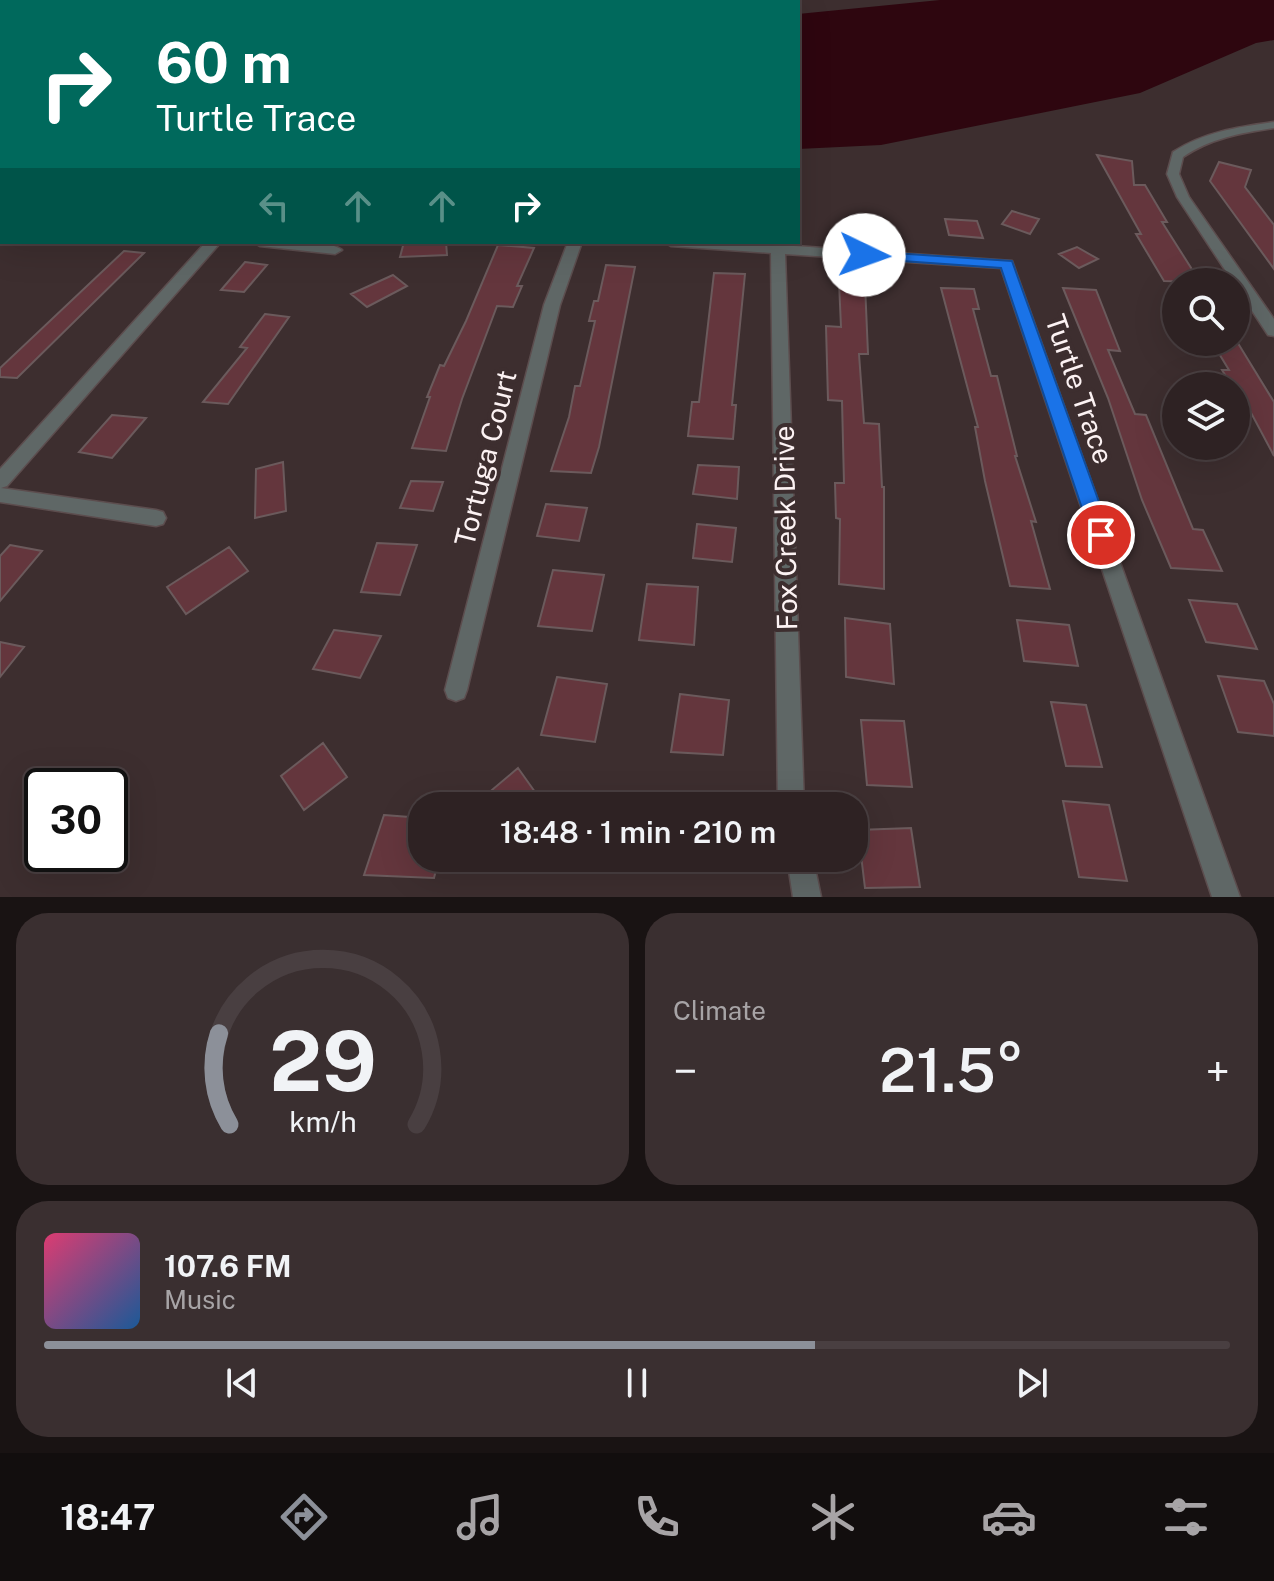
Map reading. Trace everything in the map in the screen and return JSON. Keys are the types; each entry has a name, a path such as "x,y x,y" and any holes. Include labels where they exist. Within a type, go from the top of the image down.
{"street":[{"path":"1274,125 1218,133 1194,142 1177,155 1173,174 1183,197 1274,331"},
{"path":"0,481 212,244"},
{"path":"279,244 335,250"},
{"name":"Tortuga Court","path":"456,690 552,305 574,244"},
{"name":"Turtle Trace","path":"698,244 1007,264 1226,897"},
{"name":"Fox Creek Drive","path":"778,250 791,792"},
{"path":"0,495 156,518"},
{"path":"803,872 807,897"}],"shaded area":[{"path":"940,0 1274,0 1274,40 1256,43 1140,93 881,145 800,149 800,14"}],"building":[{"path":"1097,155 1132,161 1134,185 1145,185 1167,222 1162,222 1191,268 1162,268 1162,278 1136,234 1141,234"},
{"path":"1219,162 1251,170 1245,187 1274,225 1274,269 1210,181"},
{"path":"1012,211 1039,219 1030,234 1002,224"},
{"path":"945,219 977,221 983,238 949,235"},
{"path":"851,220 880,221 881,237 853,235"},
{"path":"403,244 446,244 447,255 400,257"},
{"path":"498,245 534,248 517,286 522,286 513,307 497,306 446,451 412,448 440,365 444,366 466,321"},
{"path":"1077,247 1098,259 1079,268 1059,254"},
{"path":"124,251 144,253 17,378 0,377 0,368"},
{"path":"245,262 267,265 244,292 221,290"},
{"path":"606,265 635,267 599,447 591,473 551,471 569,417 575,386 580,386 595,321 589,321 594,301 598,301"},
{"path":"714,273 745,274 732,405 736,405 733,439 688,436 692,402 699,402"},
{"path":"393,275 407,286 367,307 351,294"},
{"path":"839,282 865,284 868,354 859,354 864,423 879,424 884,487 884,589 839,584 840,519 836,518 835,483 844,483 842,401 828,400 826,326 841,327"},
{"path":"941,288 974,289 979,309 973,309 991,376 997,376 1015,456 1036,522 1031,521 1050,589 1010,586 985,481 975,427 978,427"},
{"path":"1063,288 1096,290 1120,351 1108,350 1135,414 1146,415 1193,529 1203,530 1222,571 1171,568 1142,500 1108,398"},
{"path":"265,314 289,317 228,404 203,402 247,348 240,347"},
{"path":"1220,356 1246,356 1274,402 1274,456 1250,411 1250,372 1222,370 1229,370"},
{"path":"112,415 146,418 112,458 79,452"},
{"path":"283,462 286,511 255,518 256,469"},
{"path":"698,465 739,467 737,499 693,494"},
{"path":"411,481 443,482 433,511 400,508"},
{"path":"546,504 587,508 579,541 537,536"},
{"path":"697,524 736,528 732,562 693,558"},
{"path":"377,543 417,545 400,595 361,592"},
{"path":"10,545 42,551 0,601 0,556"},
{"path":"229,547 248,571 186,614 167,587"},
{"path":"553,570 604,575 592,631 538,626"},
{"path":"647,584 698,587 694,645 639,640"},
{"path":"1189,600 1237,604 1257,649 1206,642"},
{"path":"845,618 890,624 894,684 846,677"},
{"path":"1017,620 1069,625 1078,666 1024,661"},
{"path":"334,630 381,636 360,678 313,669"},
{"path":"0,642 24,647 0,677"},
{"path":"1218,676 1264,681 1274,704 1274,736 1238,732"},
{"path":"557,677 607,684 595,742 541,735"},
{"path":"680,694 729,700 723,755 671,752"},
{"path":"1051,702 1086,705 1102,767 1066,766"},
{"path":"861,720 904,721 912,787 867,785"},
{"path":"323,743 347,777 304,810 281,776"},
{"path":"518,768 535,792 490,792"},
{"path":"1063,801 1109,805 1127,881 1079,877"},
{"path":"384,815 408,817 408,872 436,872 434,878 364,875"},
{"path":"911,828 920,887 865,888 863,872 868,872 868,830"}],"route":[{"path":"864,255 1007,264 1101,535"}]}
